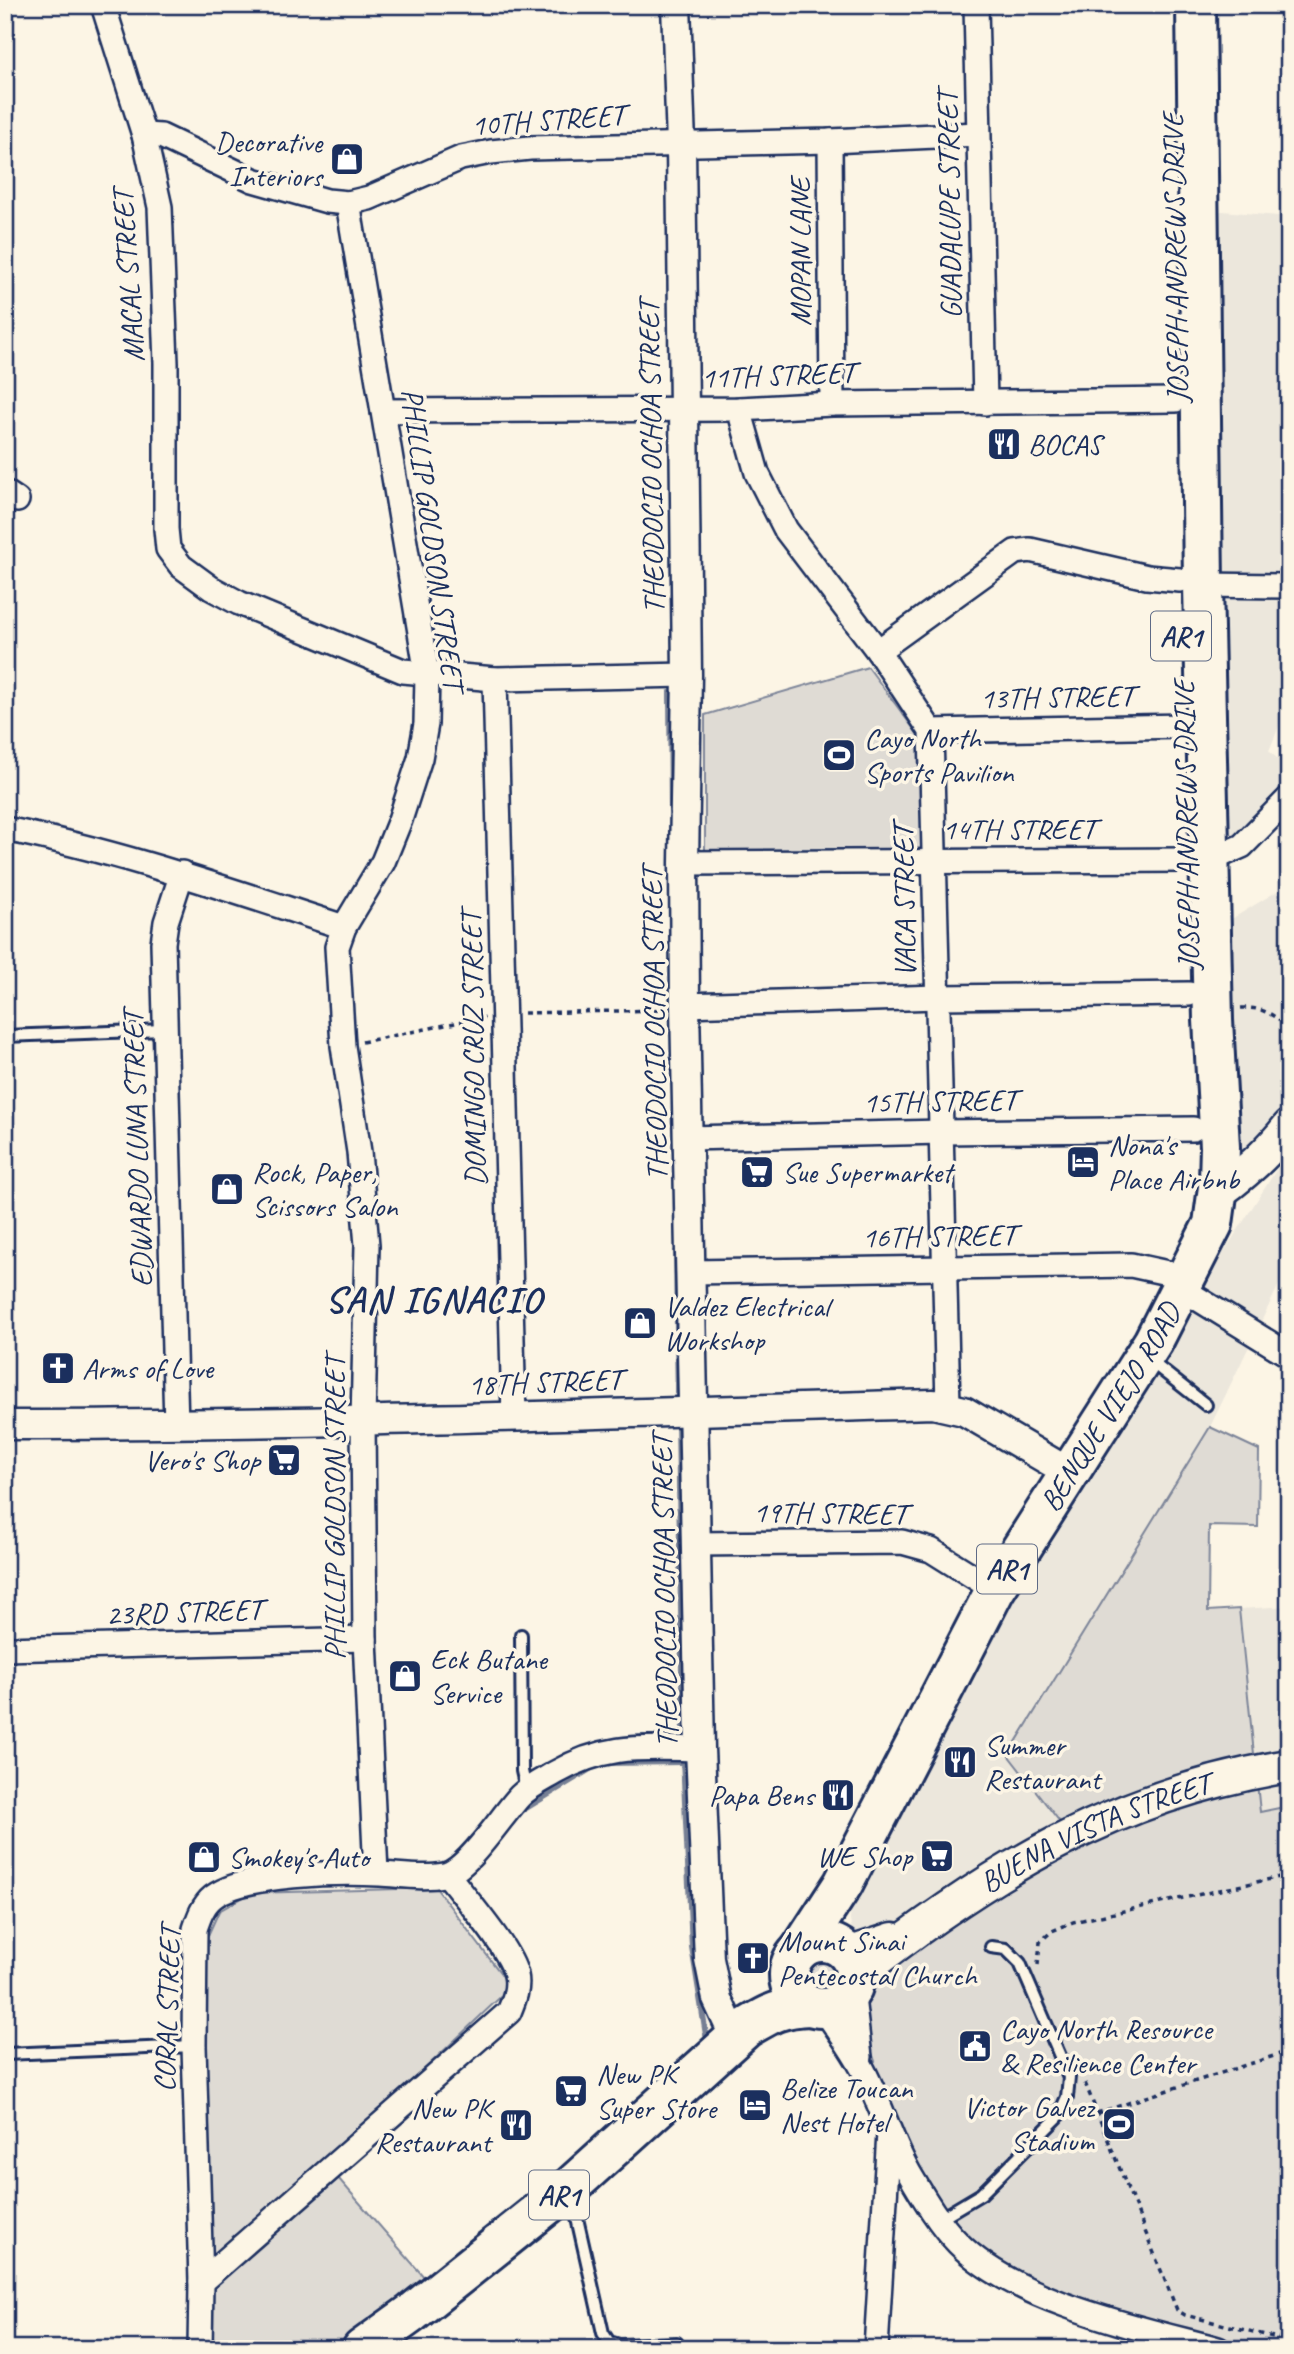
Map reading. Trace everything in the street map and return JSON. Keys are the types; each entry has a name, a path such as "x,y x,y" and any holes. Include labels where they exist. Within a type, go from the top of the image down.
{"highway":[{"name":"JOSEPH ANDREWS DRIVE","path":"1172,5 1176,400 1192,583 1184,726 1213,1020 1220,1147 1218,1193"},
{"name":"JOSEPH ANDREWS DRIVE","path":"1186,1278 1196,1196 1189,995 1198,860 1192,583 1196,5"},
{"name":"BENQUE VIEJO ROAD","path":"797,1954 843,1884 995,1590 1144,1356 1213,1224 1218,1193"},
{"name":"BENQUE VIEJO ROAD","path":"838,1980 838,1921 843,1884"},
{"path":"820,1942 831,1943 838,1980 798,1998 790,1986 789,1972 797,1954 820,1942"},
{"name":"AR1","path":"740,2033 797,1954"},
{"name":"AR1","path":"362,2349 412,2313 570,2186 740,2033 772,2012 788,2007 838,1980"}],"main road":[{"path":"1218,1193 1266,1155 1289,1126"},
{"name":"BUENA VISTA STREET","path":"838,1980 1019,1861 1084,1828 1154,1799 1203,1784 1289,1766"}],"street":[{"name":"MACAL STREET","path":"103,5 144,135 160,207 166,363 168,549 181,566 211,588 239,603 403,671 426,674"},
{"name":"THEODOCIO OCHOA STREET","path":"676,5 681,144 687,675 685,1005 699,1749 709,1959 717,1999 740,2033"},
{"name":"GUADALUPE STREET","path":"976,5 985,403"},
{"name":"10TH STREET","path":"144,135 161,136 227,170 253,180 327,201 348,203 369,198 461,158 491,152 530,148 830,141 978,134"},
{"name":"MOPAN LANE","path":"830,141 832,404"},
{"name":"PHILLIP GOLDSON STREET","path":"348,203 426,674 426,724 420,758 400,820 383,862 344,928 337,947 343,1045 363,1189 367,1245 363,1421 365,1639 376,1873"},
{"name":"11TH STREET","path":"383,411 738,409 832,404 1176,400"},
{"path":"738,409 757,473 786,530 877,651 931,731"},
{"path":"877,651 1015,552 1030,550 1147,577 1192,583 1289,586"},
{"path":"426,674 495,679 687,675"},
{"name":"DOMINGO CRUZ STREET","path":"495,679 514,1417"},
{"name":"13TH STREET","path":"931,731 1184,726"},
{"name":"VACA STREET","path":"931,731 948,1405"},
{"path":"1198,860 1242,846 1289,798"},
{"path":"5,830 79,844 182,873 344,928"},
{"name":"14TH STREET","path":"684,863 1198,860"},
{"name":"EDWARDO LUNA STREET","path":"176,1425 163,943 166,922 182,873"},
{"path":"685,1005 938,997 1189,995"},
{"name":"15TH STREET","path":"688,1138 1193,1129"},
{"name":"16TH STREET","path":"691,1272 1131,1265 1186,1278 1195,1297 1289,1355"},
{"name":"18TH STREET","path":"5,1425 363,1421 933,1404 948,1405 964,1411 1070,1473"},
{"name":"19TH STREET","path":"694,1544 910,1543 931,1550 995,1590"},
{"name":"23RD STREET","path":"5,1649 365,1639"},
{"path":"201,2282 509,2012 516,1996 516,1975 508,1955 448,1875 464,1864 527,1791 573,1763 591,1755 617,1749 699,1749"},
{"name":"CORAL STREET","path":"200,2349 201,2282 194,2046 195,1929 201,1911 212,1898 228,1888 277,1877 376,1873 448,1875"},
{"path":"838,1980 862,2067 889,2133 911,2176 958,2244 987,2266 1041,2295 1126,2324 1218,2349"},
{"path":"838,1980 862,2067"},
{"path":"876,2349 889,2133"}],"lane":[{"path":"5,1036 164,1030"},
{"path":"1144,1356 1206,1405"},
{"path":"521,1635 522,1771 527,1791"},
{"path":"939,2218 981,2194 1058,2116 1067,2097 1069,2077 1020,1963 1006,1949 991,1947"},
{"path":"5,2054 194,2046"},
{"path":"570,2186 603,2333 609,2342 677,2343"}],"path":[{"path":"1234,1009 1256,1007 1269,1012 1289,1028"},
{"path":"1038,1965 1040,1942 1052,1931 1073,1922 1289,1875"},
{"path":"1281,1877 1289,1910"},
{"path":"1097,2113 1280,2054"},
{"path":"1082,2076 1177,2310 1185,2315 1289,2341"}],"shaded area":[{"path":"1212,210 1289,217 1289,701 1269,751 1289,769 1289,787 1249,833 1234,837 1224,831"},
{"path":"868,667 927,747 927,855 705,857 705,715"},
{"path":"1289,884 1289,1111 1241,1160 1233,1155 1225,923"},
{"path":"1282,1161 1289,1166 1289,1264 1210,1427 1063,1826 882,1932 860,1934 852,1930 851,1906 996,1623 1204,1283"},
{"name":"Victor Galvez Stadium","path":"1210,1427 1259,1450 1258,1527 1209,1526 1208,1611 1239,1609 1260,1812 1289,1806 1289,2349 1133,2349 1134,2327 979,2271 880,2138 851,2074 875,2061 859,2012 858,1997 861,1990 885,1968 921,1944 902,1921 1063,1826 1008,1755"},
{"path":"1289,1606 1289,1806 1260,1813 1240,1609"},
{"path":"436,1888 511,1987 325,2163 432,2286 348,2349 212,2349 202,1983 205,1942 219,1911 251,1893"},
{"path":"820,1958 833,1963 838,1976 833,1989 820,1994 807,1989 802,1976 807,1963"}],"waterway":[{"path":"670,693 671,811"},
{"path":"676,1252 678,1406"},
{"path":"678,1420 683,1733"},
{"path":"683,1760 692,1947 706,2035"},
{"path":"605,1763 683,1762"},
{"path":"523,1810 595,1766"}],"place":[{"name":"Decorative Interiors","path":"347,159"},
{"name":"BOCAS","path":"1004,444"},
{"name":"Cayo North Sports Pavilion","path":"839,755"},
{"name":"Nona's Place Airbnb","path":"1083,1162"},
{"name":"Sue Supermarket","path":"757,1172"},
{"name":"Rock, Paper, Scissors Salon","path":"227,1189"},
{"name":"Valdez Electrical Workshop","path":"640,1323"},
{"name":"Arms of Love","path":"58,1368"},
{"name":"Vero's Shop","path":"284,1460"},
{"name":"Eck Butane Service","path":"405,1676"},
{"name":"Summer Restaurant","path":"960,1762"},
{"name":"Papa Bens","path":"838,1795"},
{"name":"WE Shop","path":"937,1856"},
{"name":"Smokey's Auto","path":"204,1857"},
{"name":"Mount Sinai Pentecostal Church","path":"753,1958"},
{"name":"Cayo North Resource & Resilience Center","path":"975,2046"},
{"name":"New PK Super Store","path":"571,2091"},
{"name":"Belize Toucan Nest Hotel","path":"755,2105"},
{"name":"Victor Galvez Stadium","path":"1119,2124"},
{"name":"New PK Restaurant","path":"516,2125"}],"district":[{"name":"SAN IGNACIO","path":"434,1299"}]}
